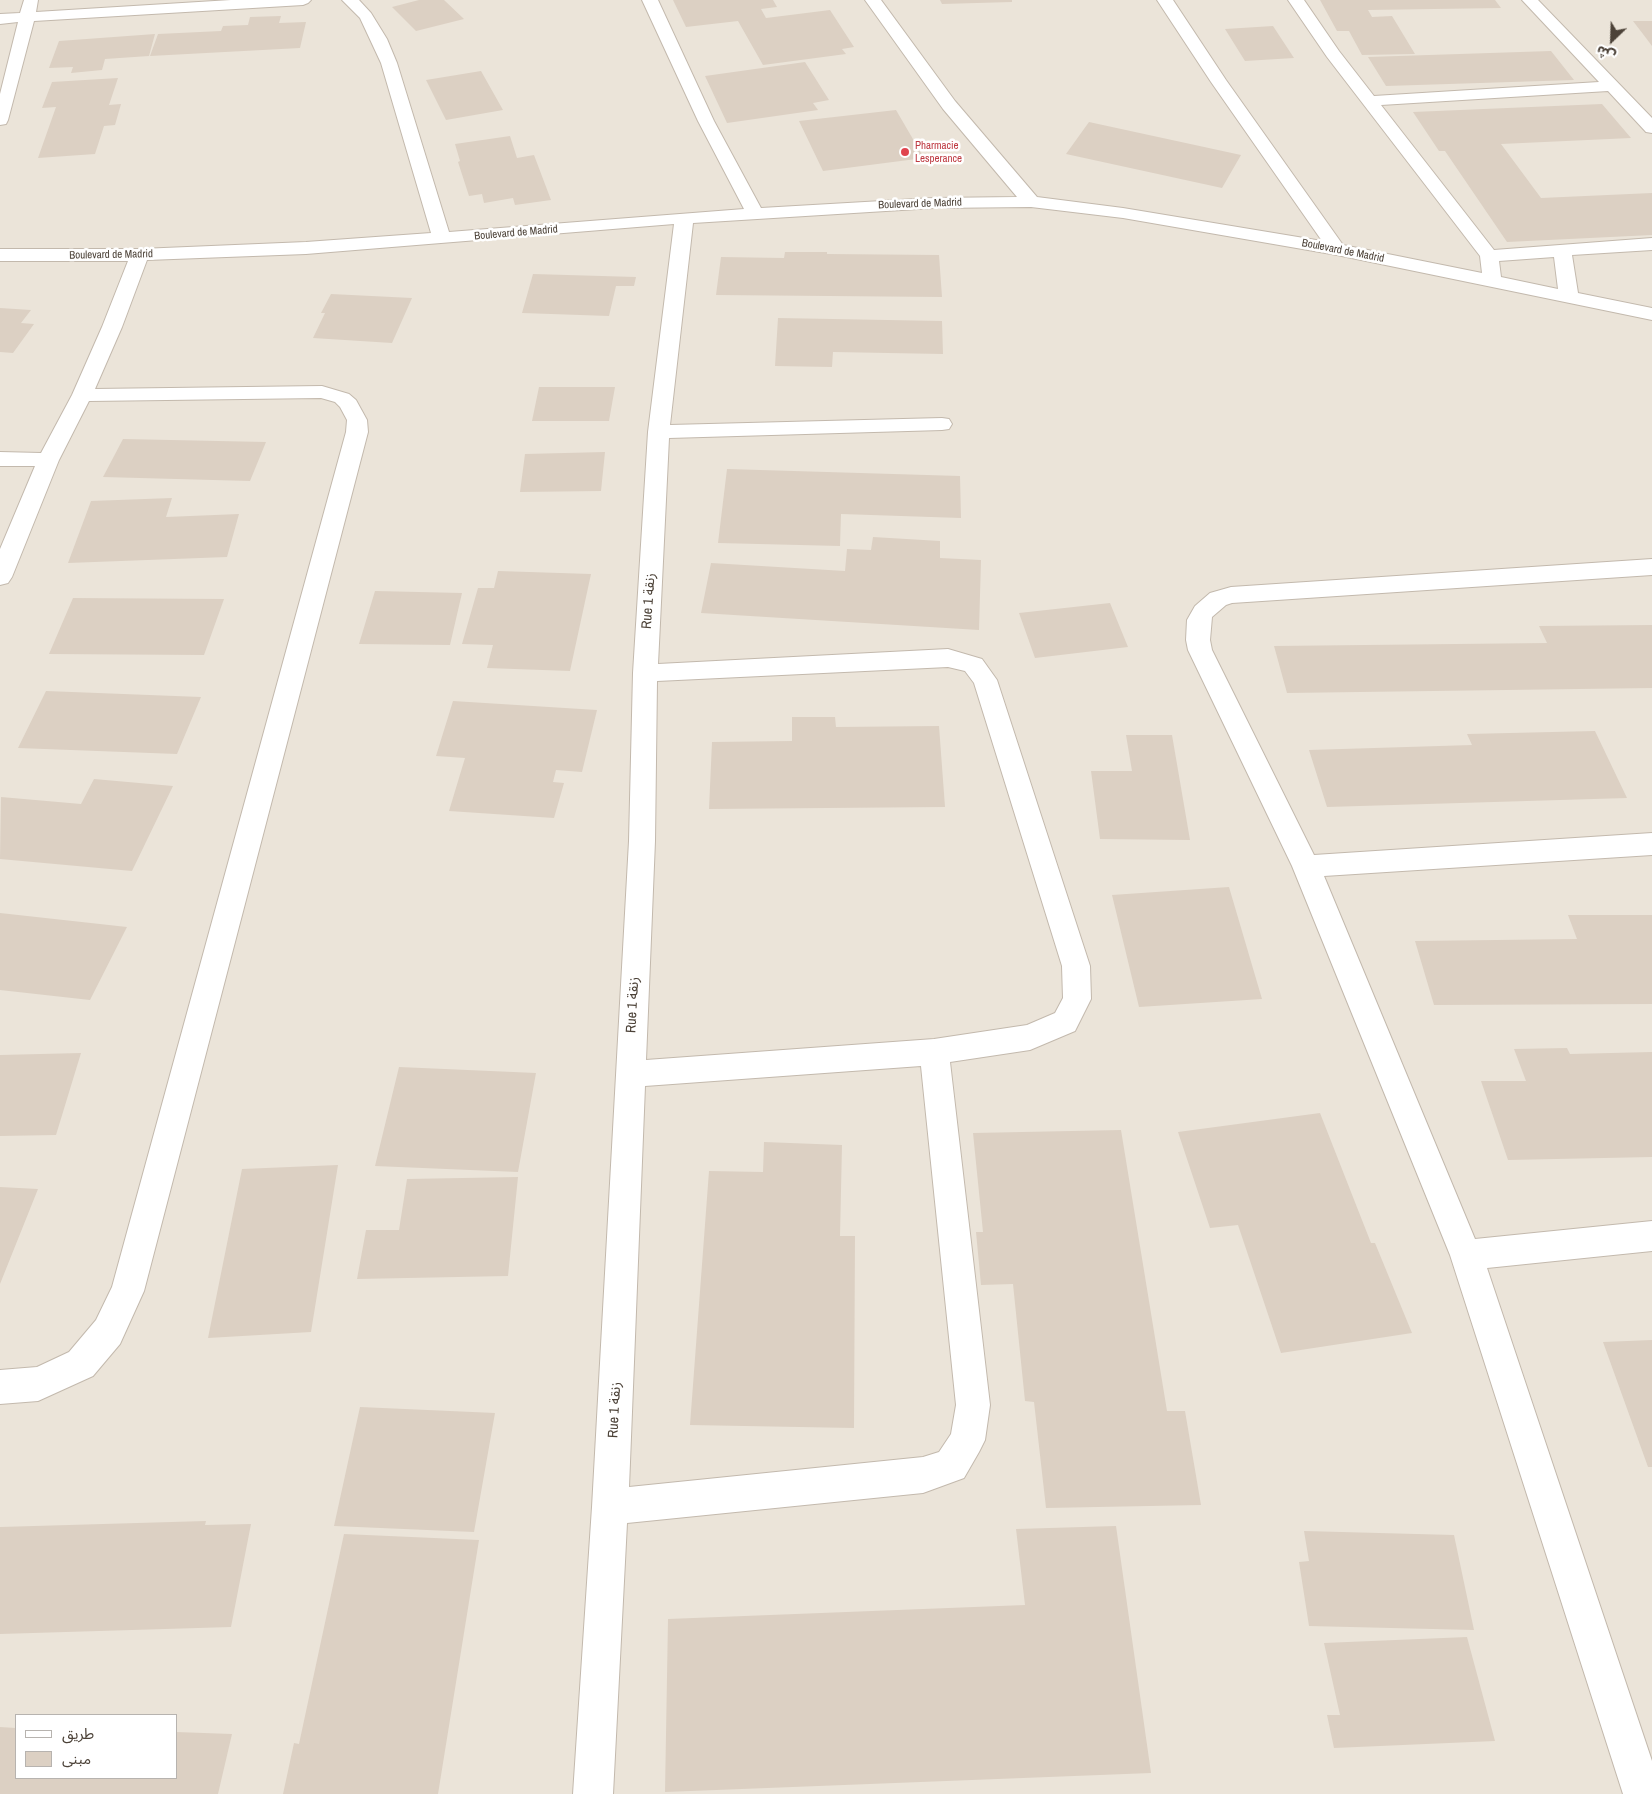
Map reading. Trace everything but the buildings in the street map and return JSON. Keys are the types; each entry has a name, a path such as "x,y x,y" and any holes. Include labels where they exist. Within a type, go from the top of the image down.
{"street":[{"path":"0,120 32,0"},
{"path":"0,19 303,0"},
{"path":"350,0 366,16 389,62 442,238"},
{"path":"650,0 706,122 755,213"},
{"path":"873,0 949,105 1031,202"},
{"path":"1165,0 1224,90 1337,249"},
{"path":"1296,0 1333,54 1489,256 1492,282"},
{"path":"1530,0 1652,128"},
{"path":"1371,101 1612,86"},
{"name":"Boulevard de Madrid","path":"0,255 140,255 306,248 755,213 934,203 1031,202 1123,213 1337,249 1652,314"},
{"name":"Rue 1 زنقة","path":"593,1794 610,1507 642,841 644,673 659,432 684,218"},
{"path":"1489,256 1652,244"},
{"path":"1562,250 1569,297"},
{"path":"0,577 48,460 82,395 112,327 140,255"},
{"path":"0,1388 38,1384 81,1364 108,1332 128,1290 350,465 357,432 357,420 349,404 342,398 322,392 82,395"},
{"path":"659,432 942,424"},
{"path":"0,459 48,460"},
{"path":"1643,1794 1466,1255 1306,866 1200,650 1198,640 1199,620 1210,604 1231,595 1652,567"},
{"path":"630,1074 934,1052 1030,1037 1064,1022 1077,999 1076,966 985,680 973,665 948,658 644,673"},
{"path":"1306,866 1652,844"},
{"path":"610,1507 923,1475 951,1465 967,1440 973,1405 934,1052"},
{"path":"1466,1255 1652,1236"}],"shaded area":[{"path":"0,0 1652,0 1652,1794 0,1794"}],"place":[{"name":"Pharmacie Lesperance","path":"905,152"}]}
